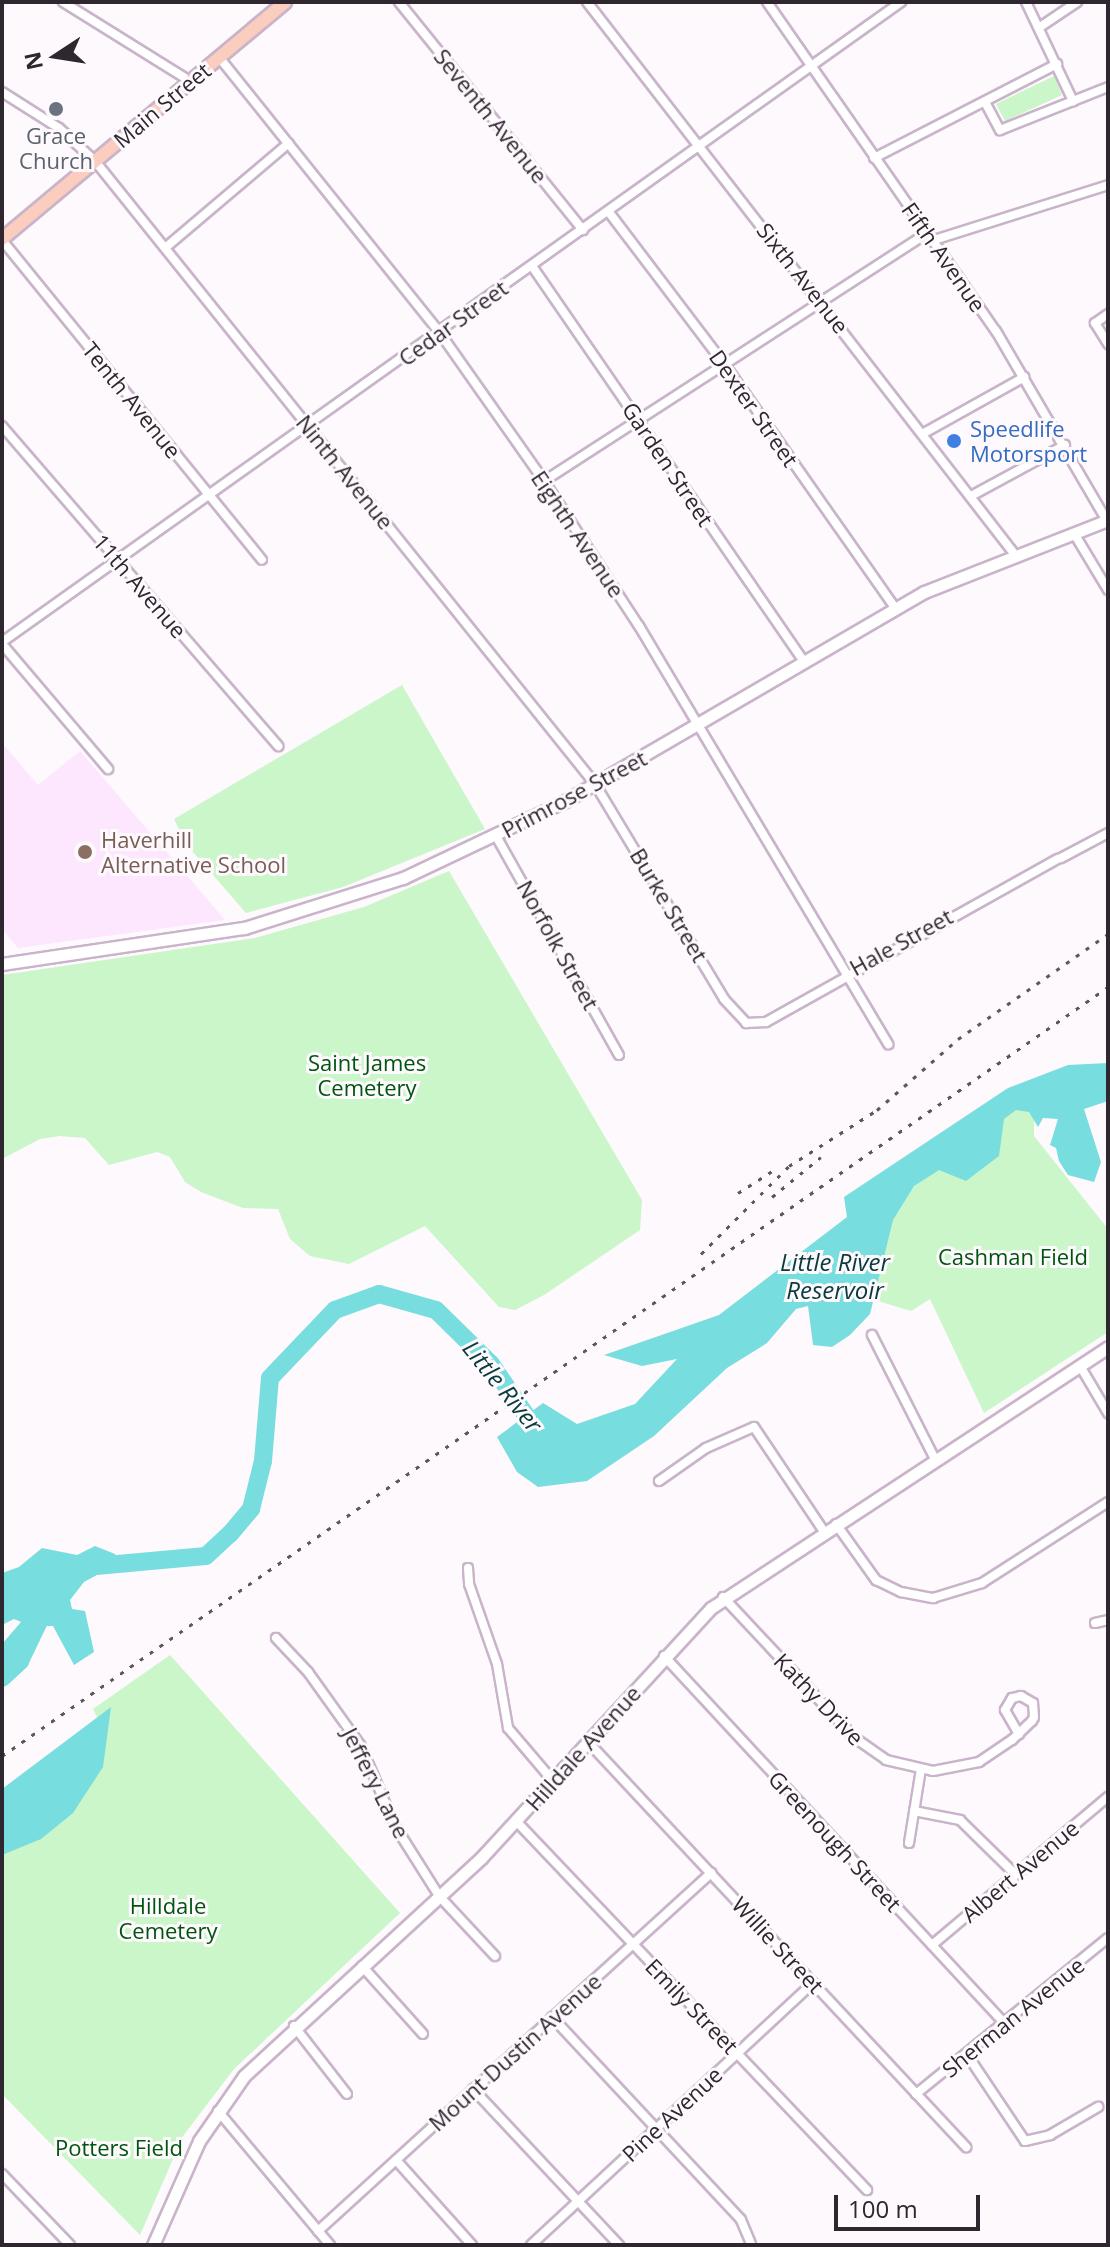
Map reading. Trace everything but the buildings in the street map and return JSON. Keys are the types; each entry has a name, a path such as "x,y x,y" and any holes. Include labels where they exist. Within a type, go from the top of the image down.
{"main road":[{"name":"Main Street","path":"2,239 285,2"},
{"name":"Primrose Street","path":"2,964 174,941 269,921 403,878 496,836 595,784 895,608 1108,520"},
{"name":"Hilldale Avenue","path":"153,2245 190,2159 218,2111 294,2026 517,1822 664,1656 723,1597 1108,1347"}],"street":[{"path":"63,2 190,81"},
{"name":"Seventh Avenue","path":"399,2 583,230"},
{"name":"Sixth Avenue","path":"587,2 924,433 1016,556"},
{"name":"Fifth Avenue","path":"767,2 874,158 932,236 1024,377 1108,520"},
{"name":"Cedar Street","path":"2,643 900,2"},
{"path":"1026,2 1073,101"},
{"path":"1040,27 1077,2"},
{"name":"Eighth Avenue","path":"219,57 440,333 544,481 699,724 848,971 888,1044"},
{"path":"874,158 1057,64"},
{"path":"985,102 1000,130 1108,87"},
{"name":"Ninth Avenue","path":"2,92 59,128 95,161 595,784"},
{"path":"165,248 289,143"},
{"path":"544,481 821,301 932,236 1108,185"},
{"name":"Dexter Street","path":"608,211 725,365 895,608"},
{"name":"Tenth Avenue","path":"2,239 262,560"},
{"name":"Garden Street","path":"532,266 804,662"},
{"path":"1108,314 1096,320 1108,344"},
{"path":"924,433 1024,377"},
{"name":"11th Avenue","path":"2,426 278,746"},
{"path":"971,496 1065,445"},
{"path":"1075,535 1108,590"},
{"path":"2,643 108,769"},
{"name":"Burke Street","path":"595,784 724,999 746,1023"},
{"name":"Hale Street","path":"746,1023 766,1022 848,971 1108,833"},
{"name":"Norfolk Street","path":"496,836 619,1055"},
{"path":"872,1335 935,1459"},
{"path":"1080,1366 1108,1413"},
{"path":"659,1481 706,1448 754,1427 823,1530"},
{"path":"835,1523 876,1580 901,1592 933,1598 982,1583 1108,1502"},
{"path":"468,1568 469,1584 497,1664 508,1728 555,1782"},
{"name":"Kathy Drive","path":"723,1597 864,1746 886,1760 921,1769 970,1766 1019,1734"},
{"path":"1095,1623 1108,1620"},
{"name":"Jeffery Lane","path":"276,1638 308,1672 361,1746 395,1826 439,1896 495,1956"},
{"name":"Greenough Street","path":"664,1656 1006,2025"},
{"path":"1021,1696 1033,1703 1036,1712 1019,1734 1005,1710 1012,1698 1021,1696"},
{"name":"Willie Street","path":"589,1743 966,2147"},
{"path":"909,1843 921,1769"},
{"name":"Albert Avenue","path":"932,1945 1108,1797"},
{"path":"914,1811 960,1820 1015,1874"},
{"name":"Emily Street","path":"517,1822 867,2190"},
{"name":"Mount Dustin Avenue","path":"318,2231 711,1873"},
{"name":"Sherman Avenue","path":"916,2094 968,2056 1108,1938"},
{"path":"362,1966 423,2034"},
{"name":"Pine Avenue","path":"531,2245 813,1983"},
{"path":"552,2017 741,2220 751,2243"},
{"path":"294,2026 347,2094"},
{"path":"968,2056 1025,2141 1050,2135 1098,2107"},
{"path":"473,2089 619,2245"},
{"path":"218,2111 330,2245"},
{"path":"396,2160 472,2245"},
{"path":"2,2174 70,2245"}],"shaded area":[{"name":"Haverhill Alternative School","path":"2,743 38,785 80,751 225,920 18,948 2,929"}],"green space":[{"path":"1054,76 1062,95 1005,121 996,104"},
{"path":"402,685 485,829 343,887 246,913 186,844 174,819"},
{"name":"Saint James Cemetery","path":"449,871 642,1200 640,1230 544,1295 515,1310 499,1307 425,1226 349,1264 310,1256 290,1239 278,1209 243,1208 201,1192 185,1182 170,1157 157,1152 109,1165 85,1138 60,1136 40,1139 2,1159 2,975 255,938 364,907"},
{"name":"Cashman Field","path":"1021,1104 1034,1108 1034,1136 1108,1229 1108,1332 984,1413 930,1299 911,1311 868,1298 871,1263 908,1187"},
{"name":"Hilldale Cemetery","path":"170,1655 400,1913 234,2069 183,2136 140,2235 2,2094 2,1845 100,1723 93,1709"}],"water":[{"name":"Little River Reservoir","path":"1108,1063 1108,1101 1084,1109 1101,1162 1094,1182 1068,1175 1059,1161 1056,1148 1050,1145 1058,1119 1043,1118 1038,1127 1029,1112 1016,1110 1004,1119 999,1156 966,1181 939,1170 914,1186 893,1220 870,1314 850,1335 832,1347 813,1345 808,1306 796,1309 767,1343 727,1368 654,1436 587,1481 538,1487 517,1472 497,1437 543,1403 577,1424 635,1404 677,1359 642,1366 604,1355 719,1315 847,1217 844,1197 1008,1088 1068,1065"},
{"path":"95,1546 115,1554 119,1563 84,1582 70,1600 72,1609 85,1611 94,1652 74,1665 53,1626 46,1626 22,1648 2,1679 2,1644 21,1622 14,1619 2,1625 2,1573 19,1567 42,1548 77,1555"},
{"path":"111,1707 103,1767 73,1813 41,1839 2,1855 2,1789"}],"waterway":[{"name":"Little River","path":"96,1566 206,1556 230,1534 251,1509 263,1461 270,1378 335,1310 379,1294 436,1310 491,1364 538,1433"},
{"name":"Little River","path":"2,1678 20,1661 41,1617"}],"railway":[{"path":"701,1254 789,1166 877,1110 958,1039 1108,934"},
{"path":"2,1756 1108,987"},
{"path":"772,1197 821,1157"},
{"path":"738,1193 774,1170"}],"place":[{"name":"Grace Church","path":"56,109"},
{"name":"Speedlife Motorsport","path":"954,441"},
{"name":"Haverhill Alternative School","path":"85,852"}],"park label":[{"name":"Potters Field","path":"119,2148"}]}
